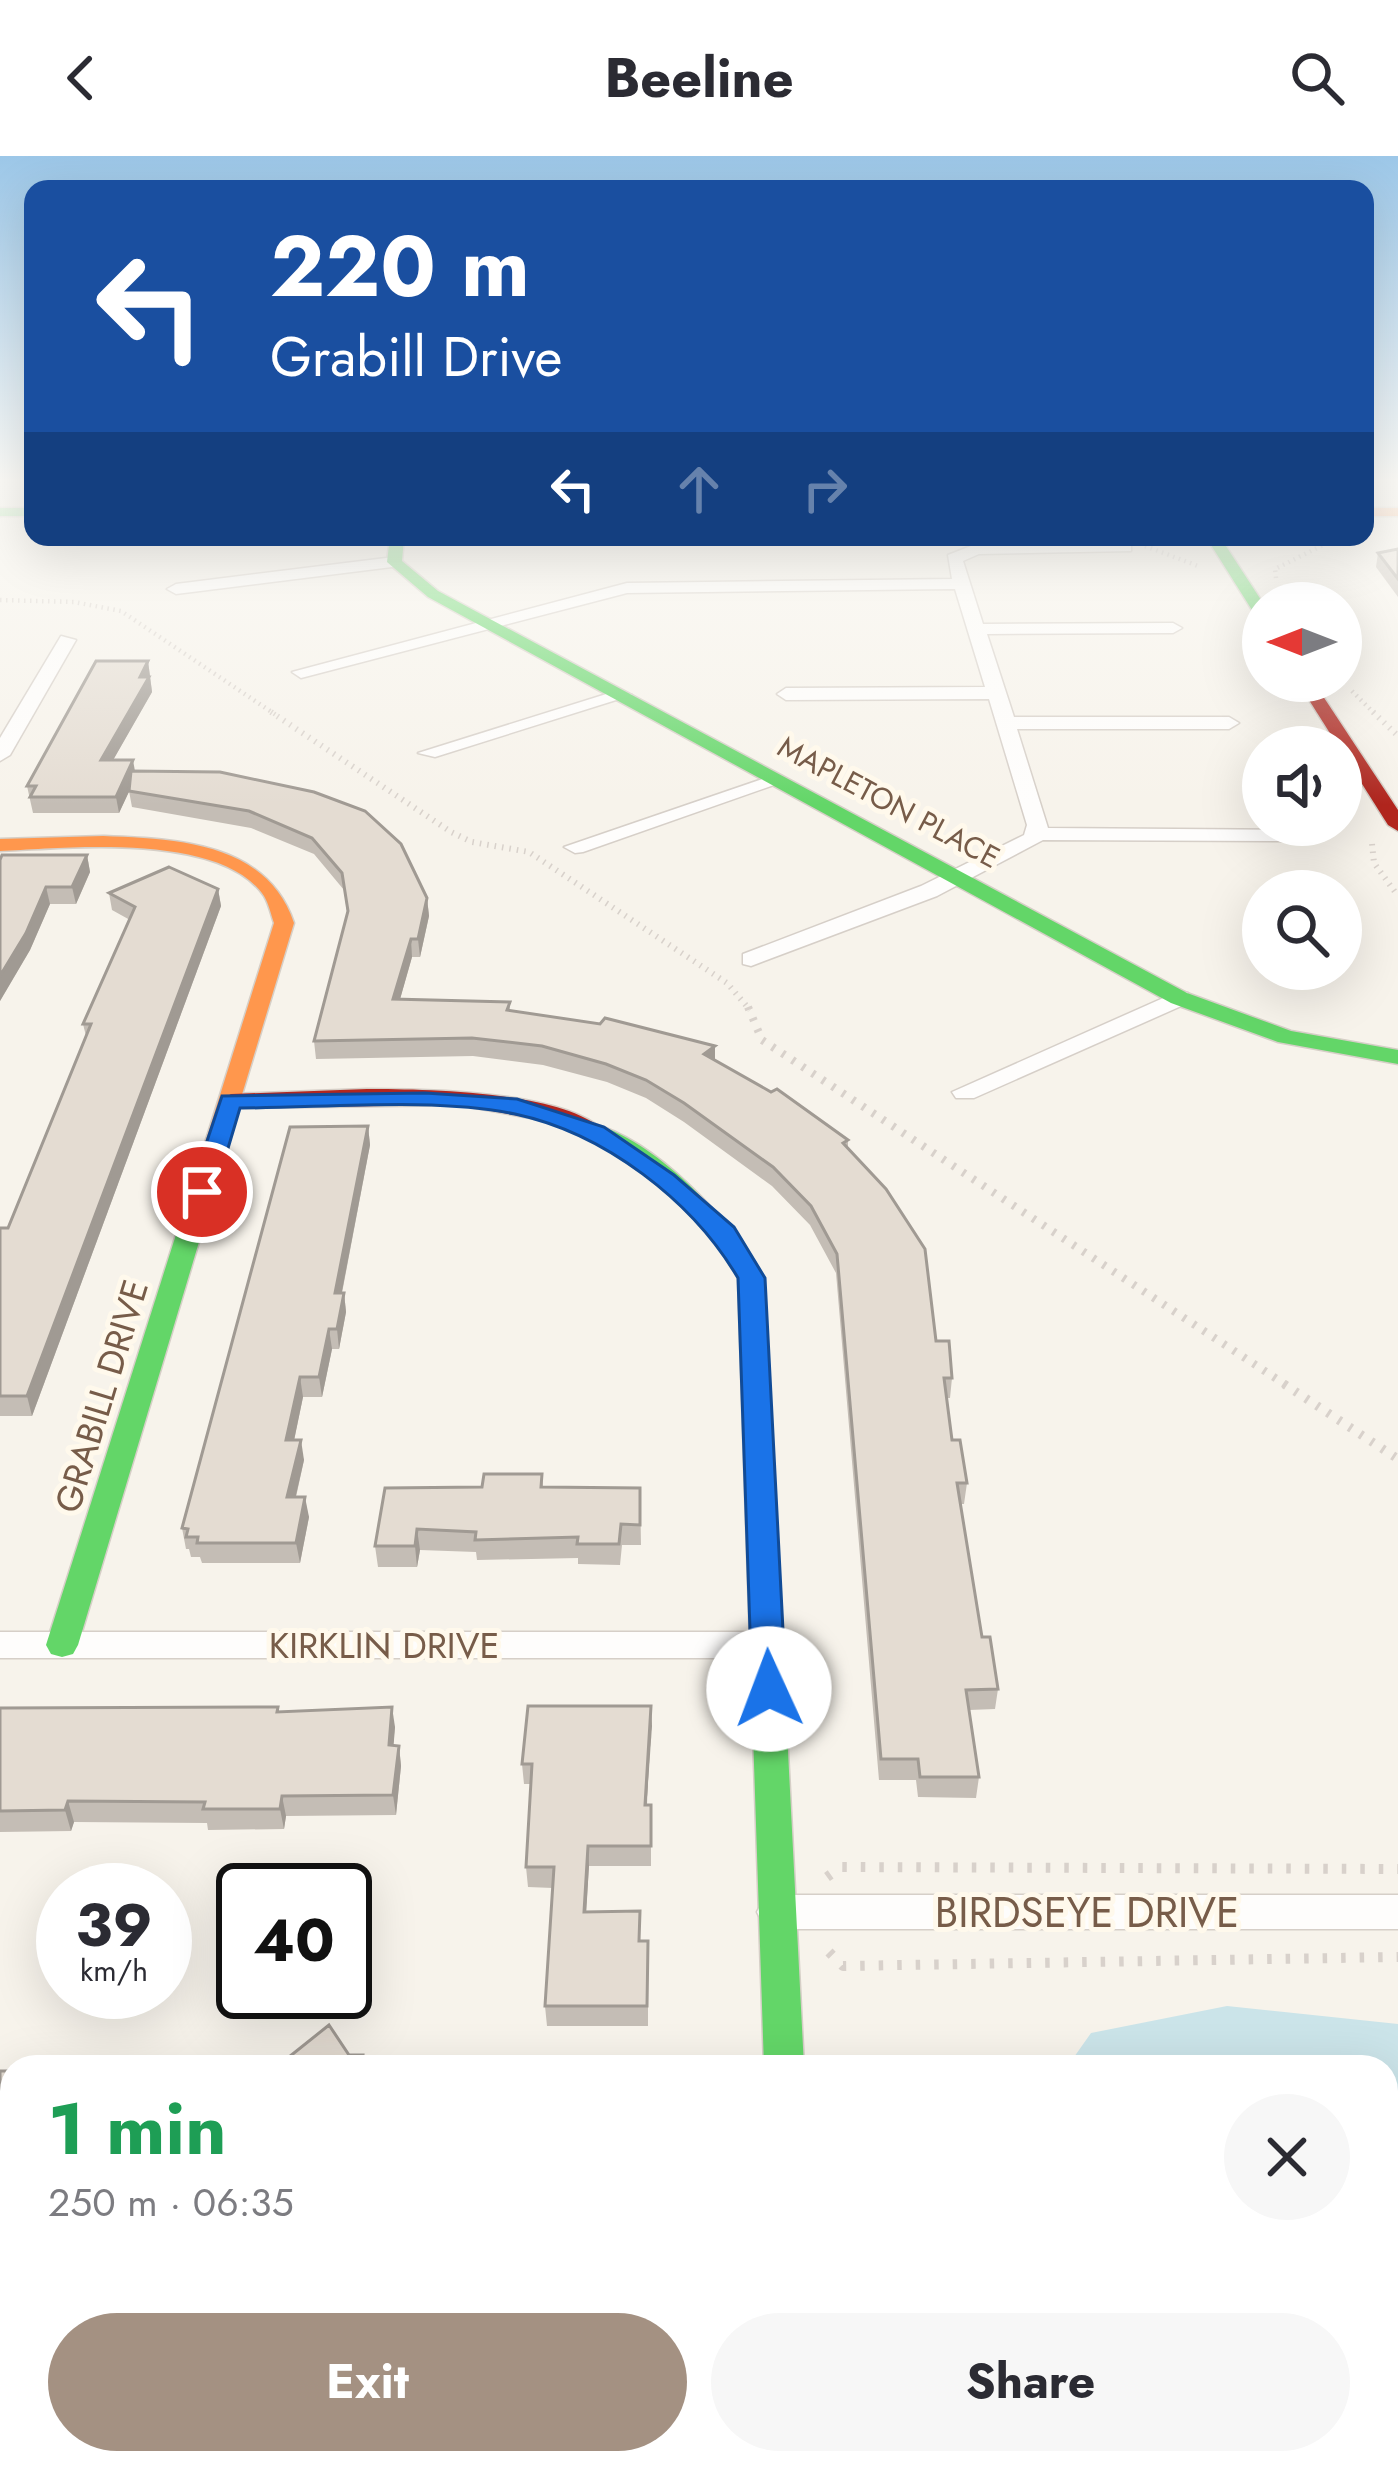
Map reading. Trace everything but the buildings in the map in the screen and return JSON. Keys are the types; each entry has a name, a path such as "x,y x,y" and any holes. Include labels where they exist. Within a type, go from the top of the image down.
{"street":[{"path":"176,590 180,589"},
{"name":"MAPLETON PLACE","path":"426,589 1179,998 1252,1030 1294,1042 1398,1057"},
{"path":"301,672 585,596 626,589"},
{"path":"752,959 958,878 1028,843 1036,833 1038,825 963,589"},
{"path":"976,629 1173,628"},
{"path":"0,755 67,640"},
{"path":"785,694 994,693"},
{"path":"428,753 623,695"},
{"path":"1319,702 1398,825"},
{"path":"1005,723 1229,723"},
{"path":"575,847 778,780"},
{"path":"1036,833 1242,836"},
{"name":"GRABILL DRIVE","path":"0,845 166,847 220,859 263,878 273,890 284,923 62,1645"},
{"path":"964,1092 1179,998"},
{"path":"231,1101 472,1101 559,1117 625,1151 724,1233 751,1278 783,2055"},
{"name":"KIRKLIN DRIVE","path":"0,1645 767,1645"},
{"name":"BIRDSEYE DRIVE","path":"777,1912 1398,1912"}],"path":[{"path":"0,600 74,602 121,611 451,832 472,842 529,852 728,983 746,1002 762,1040 1398,1459"},
{"path":"1362,701 1398,736"},
{"path":"843,1966 1398,1957"}],"water":[{"path":"1227,2006 1398,2024 1398,2055 1075,2055 1091,2033"}],"traffic: fast":[{"path":"427,589 1179,998 1286,1037 1398,1057"},
{"path":"591,1130 637,1158 703,1212 751,1278 783,2055"},
{"path":"62,1645 211,1162"}],"traffic: slow":[{"path":"0,845 103,842 180,848 246,870 272,893 284,923 211,1162"}],"traffic: jam":[{"path":"1319,702 1398,825"},
{"path":"231,1101 459,1098 549,1114 591,1130"}],"route":[{"path":"202,1192 231,1101 425,1100 517,1106 595,1132 665,1180 724,1233 751,1278 769,1689"}]}
